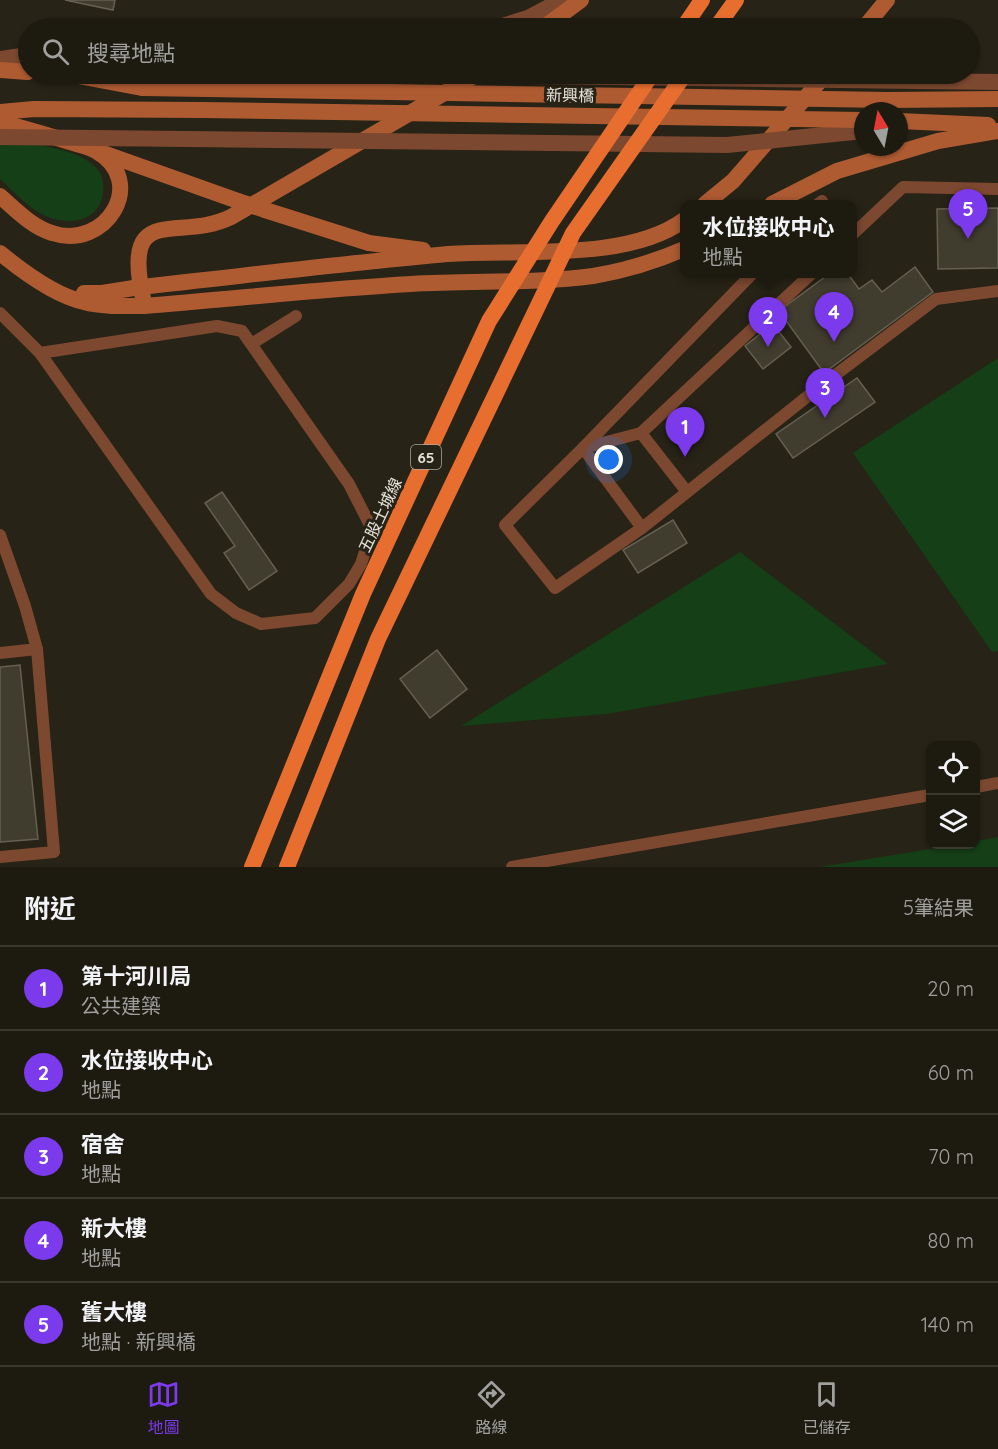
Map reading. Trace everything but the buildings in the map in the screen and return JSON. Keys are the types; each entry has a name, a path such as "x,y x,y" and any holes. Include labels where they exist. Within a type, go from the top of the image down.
{"highway":[{"path":"690,18 702,0"},
{"path":"723,18 736,0"},
{"name":"五股土城線","path":"252,867 363,594 489,321 552,221 645,84"},
{"name":"65","path":"287,867 378,639 573,233 678,84"}],"main road":[{"path":"557,18 581,0"},
{"path":"872,18 887,0"},
{"path":"0,70 18,71"},
{"name":"新興橋","path":"121,84 142,88 888,100 998,99"},
{"path":"144,306 137,263 141,244 153,232 169,227 218,224 460,84"},
{"path":"710,200 733,181 817,84"},
{"name":"新興橋","path":"0,112 34,109 202,110 854,120"},
{"path":"908,121 990,125"},
{"path":"0,122 96,151 238,201 369,243 451,254"},
{"path":"780,200 837,171 938,141 998,131"},
{"path":"0,196 30,222 50,232 62,236 78,236 94,231 107,222 120,199 120,183 111,163 96,151"},
{"path":"61,293 102,294 140,287 451,254 520,254 587,249 641,241 680,222"},
{"path":"0,253 18,267 61,293 82,302 111,306 144,306 410,284 593,276 637,266 680,250"}],"street":[{"path":"528,18 562,0"},
{"path":"0,59 18,56"},
{"path":"980,82 998,82"},
{"path":"0,137 727,145 854,132"}],"lane":[{"path":"857,230 903,187 998,189"},
{"path":"747,278 505,525 555,588 642,528 818,388 936,299 998,291"},
{"path":"583,448 641,434 806,278"},
{"path":"0,313 40,353 211,594 236,613 261,624 315,618 349,584 361,564 372,529 350,484 242,331 217,326 40,353"},
{"path":"252,343 296,316"},
{"path":"641,434 687,492"},
{"path":"583,448 642,528"},
{"path":"0,535 25,606 37,649 54,852 4,857"},
{"path":"0,653 37,649"},
{"path":"980,786 998,783"},
{"path":"512,867 926,796"},
{"path":"4,857 17,867"}],"green space":[{"path":"0,142 53,148 91,163 99,171 103,184 100,204 95,212 78,220 58,220 38,212 23,201 0,179"},
{"path":"998,358 998,651 992,652 853,453"},
{"path":"740,552 888,664 607,714 461,726"},
{"path":"998,837 998,867 819,867 930,849 980,849 980,840"}],"place":[{"name":"舊大樓","path":"968,239"},
{"name":"新大樓","path":"834,342"},
{"name":"水位接收中心","path":"768,347"},
{"name":"宿舍","path":"825,418"},
{"name":"第十河川局","path":"685,457"}]}
